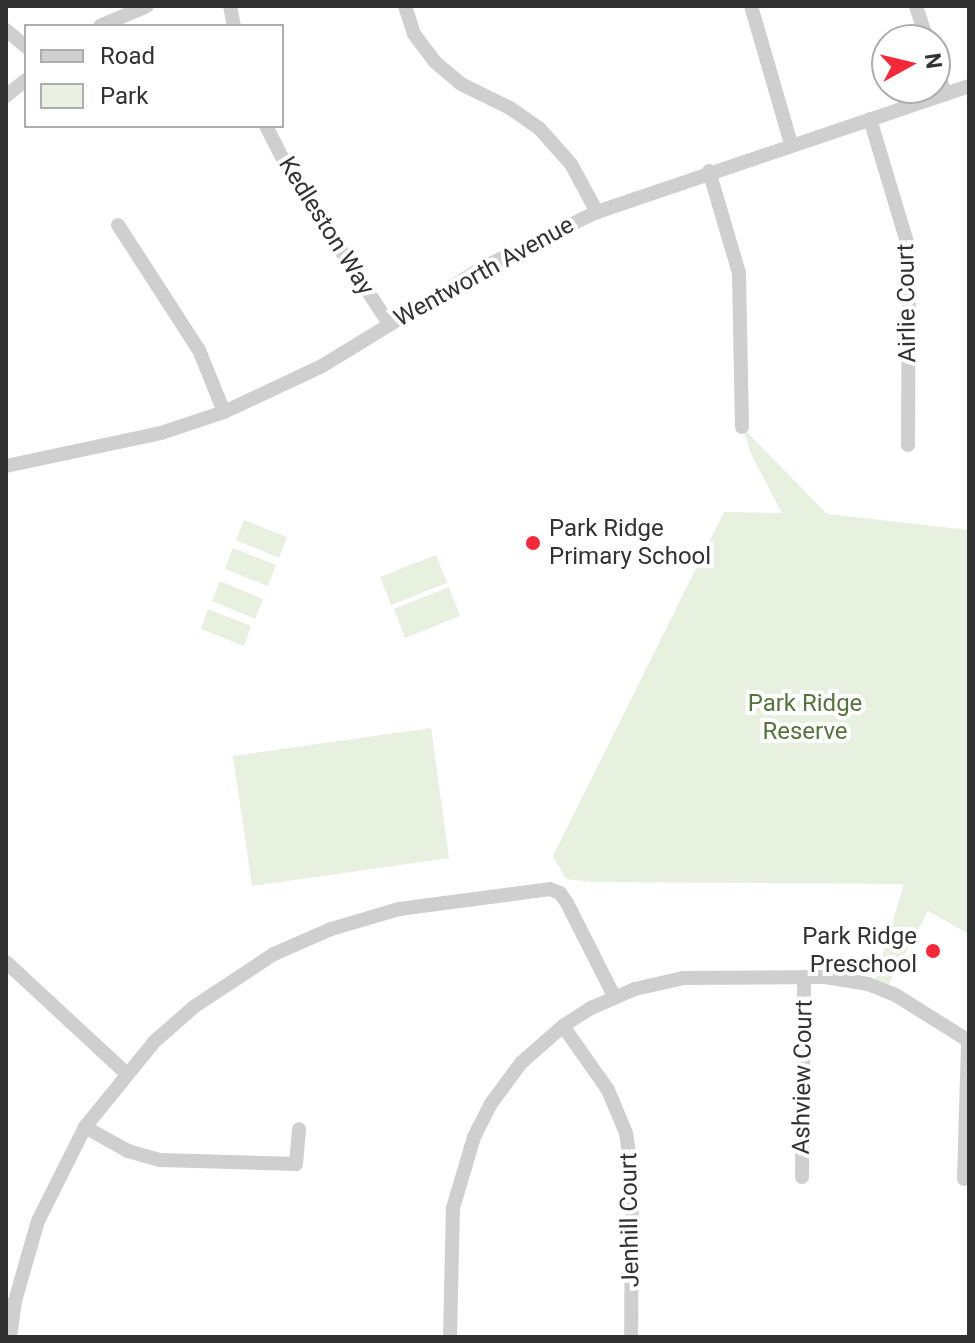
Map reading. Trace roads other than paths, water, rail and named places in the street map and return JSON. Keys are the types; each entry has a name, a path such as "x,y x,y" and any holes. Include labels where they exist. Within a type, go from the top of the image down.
{"street":[{"path":"105,24 147,6"},
{"path":"405,6 414,34 435,62 461,84 510,108 539,128 571,164 597,212"},
{"path":"751,6 791,144"},
{"path":"6,30 24,45"},
{"path":"6,96 24,82"},
{"name":"Wentworth Avenue","path":"6,466 161,433 224,412 313,371 484,267 597,212 709,171 915,104"},
{"name":"Airlie Court","path":"870,119 909,249 908,445"},
{"name":"Kedleston Way","path":"267,128 290,173 389,324"},
{"path":"709,171 739,273 742,427"},
{"path":"118,225 199,350 224,412"},
{"path":"10,1337 10,1300 38,1221 85,1127 126,1073 195,1006 245,971 315,935 371,916 425,903 563,886 614,996"},
{"path":"6,962 126,1073"},
{"name":"Ashview Court","path":"802,1177 804,977"},
{"path":"450,1337 452,1219 466,1157 499,1091 521,1063 563,1026 614,996 683,978 840,978 882,989 969,1041 964,1179"},
{"name":"Jenhill Court","path":"563,1026 608,1090 626,1133 632,1173 631,1337"},
{"path":"85,1127 128,1151 160,1160 267,1164 296,1164 299,1129"}],"place":[{"name":"Park Ridge Primary School","path":"533,543"},
{"name":"Park Ridge Preschool","path":"933,951"}],"park label":[{"name":"Park Ridge Reserve","path":"805,718"}]}
